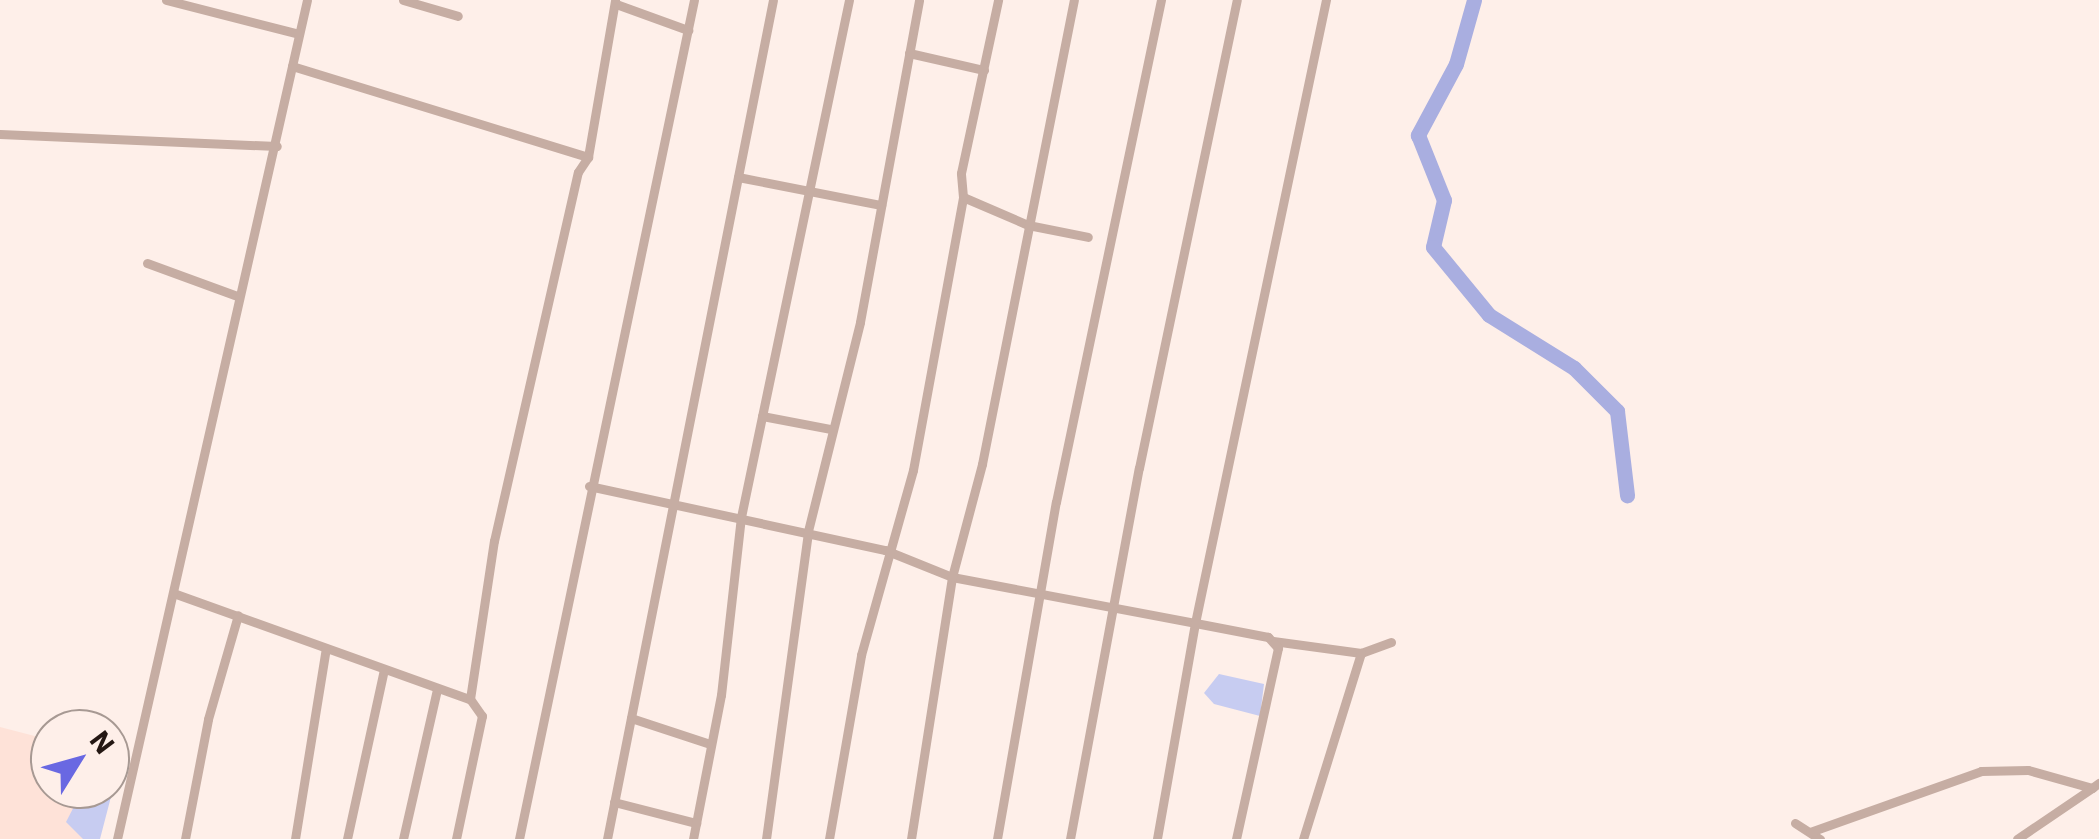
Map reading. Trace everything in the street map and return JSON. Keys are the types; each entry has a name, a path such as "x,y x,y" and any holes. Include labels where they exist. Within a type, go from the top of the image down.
{"street":[{"path":"166,0 299,34"},
{"path":"117,839 176,594 237,296 277,146 307,0"},
{"path":"402,0 458,16"},
{"path":"518,839 694,0"},
{"path":"606,839 774,0"},
{"path":"693,839 708,743 722,695 741,517 849,0"},
{"path":"766,839 808,532 881,205 919,0"},
{"path":"828,839 885,550 912,470 963,197 961,173 998,0"},
{"path":"912,839 952,577 982,464 1074,0"},
{"path":"997,839 1040,596 1161,0"},
{"path":"1070,839 1236,0"},
{"path":"1157,839 1196,623 1326,0"},
{"path":"470,698 520,421 578,172 588,157 615,2 688,30"},
{"path":"908,53 984,70"},
{"path":"292,66 588,157"},
{"path":"0,134 277,146"},
{"path":"738,177 881,205"},
{"path":"963,197 1028,225 1088,237"},
{"path":"148,262 237,296"},
{"path":"762,416 830,429"},
{"path":"590,486 885,550 952,577 1114,611 1361,653 1391,642"},
{"path":"176,594 470,698 482,716 456,839"},
{"path":"185,839 208,720 238,616"},
{"path":"1236,839 1279,654 1274,641"},
{"path":"294,839 326,648"},
{"path":"1302,839 1361,653"},
{"path":"347,839 384,670"},
{"path":"403,839 437,689"},
{"path":"631,718 708,743"},
{"path":"1810,832 1981,771 2028,770 2095,785"},
{"path":"2017,839 2095,785"},
{"path":"614,802 696,823"},
{"path":"1796,823 1820,839"}],"shaded area":[{"path":"1219,674 1264,684 1260,716 1214,704 1204,693"},
{"path":"0,727 30,735 30,809 101,809 94,839 0,839"},
{"path":"73,809 108,809 100,839 83,839 66,822"}],"waterway":[{"path":"1474,0 1456,64 1418,135 1444,200 1433,247 1489,315 1574,368 1617,411 1627,495"}]}
